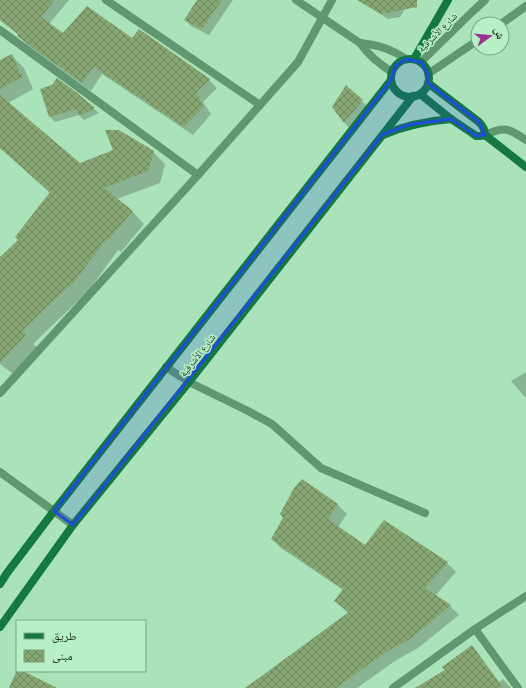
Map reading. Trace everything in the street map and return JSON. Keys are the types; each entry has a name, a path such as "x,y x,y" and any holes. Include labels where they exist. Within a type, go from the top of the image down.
{"street":[{"path":"106,0 260,105"},
{"path":"296,0 360,43 374,60 391,76 394,87 398,93 405,96 416,95 424,89 428,83 426,68 414,60 384,47 360,43"},
{"path":"0,393 198,175 298,62 332,0"},
{"path":"414,60 448,0"},
{"name":"شارع الأشرفية","path":"414,60 485,0"},
{"path":"510,18 526,6"},
{"path":"0,30 198,175"},
{"path":"428,74 470,45"},
{"path":"391,76 395,66 400,61 414,60"},
{"name":"شارع الأشرفية","path":"0,584 54,511 391,76"},
{"path":"428,83 479,122 485,130 485,135 526,166"},
{"path":"416,95 476,136 506,129 515,132 526,140"},
{"name":"شارع الأشرفية","path":"0,627 73,525 189,382 382,135 416,95"},
{"path":"382,135 408,125 451,119"},
{"path":"166,367 189,382 272,424 321,468 425,513"},
{"path":"0,472 73,525"},
{"path":"393,688 526,596"},
{"path":"475,630 518,688"}],"highlighted area":[{"path":"406,59 421,62 428,74 428,83 479,122 485,135 476,136 451,119 408,125 382,135 73,525 54,511 391,80 395,66"}],"building":[{"path":"0,0 55,0 41,17 63,33 87,6 132,38 139,29 210,79 196,93 204,106 184,127 94,67 82,83 17,36 18,34 0,20"},
{"path":"197,0 222,0 202,29 184,20"},
{"path":"357,0 417,0 417,7 381,14"},
{"path":"12,54 22,77 0,89 0,60"},
{"path":"57,78 95,108 79,116 76,109 49,117 40,89 52,85"},
{"path":"346,85 363,100 344,123 332,107"},
{"path":"0,95 80,163 113,150 105,130 119,130 154,151 148,171 104,188 133,211 108,240 106,239 71,286 70,285 22,331 26,335 0,363 0,257 18,240 15,237 50,192 0,148"},
{"path":"302,479 338,504 328,519 365,545 384,520 448,562 425,588 451,605 410,639 386,652 336,688 245,688 349,612 334,601 343,589 271,539 283,518 280,514 294,488"},
{"path":"472,645 503,688 415,688 445,670 442,667"},
{"path":"16,672 25,672 57,688 9,688"}]}
